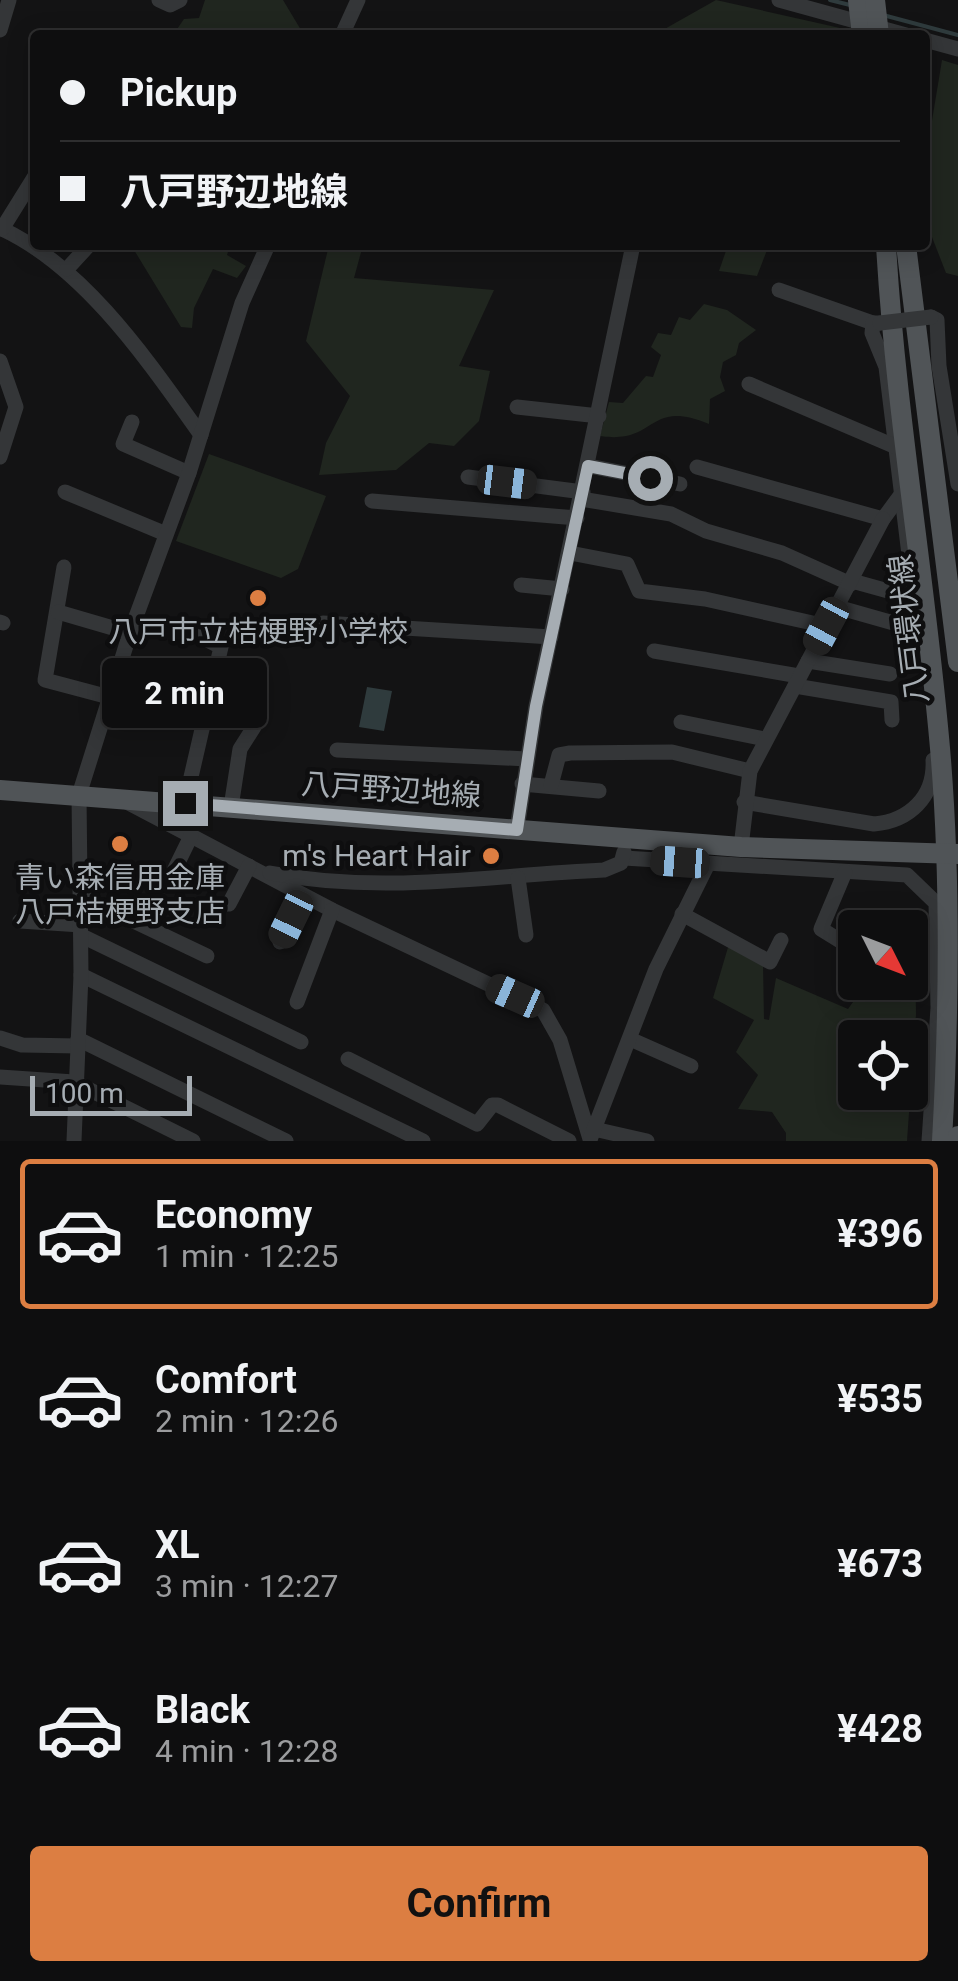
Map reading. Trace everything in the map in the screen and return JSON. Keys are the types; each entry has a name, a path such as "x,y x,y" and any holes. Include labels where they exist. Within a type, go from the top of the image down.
{"main road":[{"path":"858,0 861,30"},
{"path":"875,0 878,30"},
{"path":"888,250 892,340 952,854 942,1141"},
{"name":"八戸環状線","path":"889,250 951,663"},
{"path":"908,250 958,576"},
{"name":"八戸環状線","path":"908,250 951,663 958,829"},
{"name":"八戸野辺地線","path":"0,790 517,830 624,848 741,847 952,854"}],"street":[{"path":"159,0 170,5 180,0"},
{"path":"344,30 358,0"},
{"path":"778,0 888,30"},
{"path":"0,30 5,5"},
{"path":"930,41 958,49"},
{"path":"30,184 1,229 30,242"},
{"path":"43,250 67,269 201,435"},
{"path":"67,269 84,250"},
{"path":"74,1141 82,931 79,795 242,303 266,250"},
{"path":"517,830 526,759 633,250"},
{"path":"779,290 877,323 930,317 937,320 948,353 958,484"},
{"path":"744,802 874,824 904,817 924,797 934,766 886,367 872,333 877,323"},
{"path":"0,360 16,407 0,457"},
{"path":"750,384 894,446"},
{"path":"518,407 599,416"},
{"path":"132,422 122,444 189,472"},
{"path":"588,466 680,484"},
{"path":"696,468 884,519"},
{"path":"468,477 671,514 706,532 782,553 852,582 899,594"},
{"path":"65,492 166,534"},
{"path":"741,847 750,771 884,519 900,496"},
{"path":"372,501 577,518"},
{"path":"570,553 627,564 635,586 644,593 705,600 826,626"},
{"path":"64,567 45,680 109,697"},
{"path":"521,585 562,589"},
{"path":"838,607 898,624"},
{"path":"58,612 130,633"},
{"path":"323,623 455,628 551,638"},
{"path":"185,803 221,648 198,635"},
{"path":"654,651 891,702 892,720"},
{"path":"808,660 890,674"},
{"path":"681,722 765,740"},
{"path":"231,807 240,749 254,727"},
{"path":"338,750 526,759"},
{"path":"551,785 558,755 570,753 672,752 750,771"},
{"path":"522,784 600,790"},
{"path":"122,798 302,896 543,1010 560,1040 591,1136"},
{"path":"167,885 190,836"},
{"path":"253,868 366,886 518,878 604,870 624,848 708,864 907,875 936,903 938,1008 929,1141"},
{"path":"591,1136 682,914 708,864"},
{"path":"229,904 253,868"},
{"path":"838,940 821,929 846,872"},
{"path":"518,878 526,935"},
{"path":"81,896 207,956"},
{"path":"280,942 302,896"},
{"path":"297,1002 332,910"},
{"path":"682,914 770,962 781,940"},
{"path":"20,921 82,931 301,1042"},
{"path":"81,975 422,1141"},
{"path":"0,1038 22,1045 78,1043 286,1141"},
{"path":"630,1039 691,1066"},
{"path":"348,1059 477,1124 492,1104 498,1105 569,1141"},
{"path":"0,1076 74,1082 193,1141"},
{"path":"591,1136 648,1141"}],"shaded area":[{"path":"205,0 283,0 301,30 176,30 184,19 199,18"},
{"path":"716,0 840,28 840,30 663,30"},
{"path":"942,60 958,65 958,276 946,273 930,232 930,133"},
{"path":"134,250 228,250 227,255 246,266 237,278 213,269 194,308 192,328 181,327"},
{"path":"328,250 362,250 354,278 494,290 459,366 490,371 479,421 454,446 429,443 396,470 319,475 326,443 350,396 306,341"},
{"path":"726,250 767,250 757,276 719,271"},
{"path":"704,304 727,310 756,330 739,343 736,355 723,362 720,377 725,391 710,399 709,424 674,416 633,434 600,436 609,402 623,403 646,376 653,377 661,355 651,347 658,333 671,335 679,317 690,320"},
{"path":"209,454 326,496 298,569 281,578 176,541"},
{"path":"367,687 392,691 384,731 359,727"},
{"path":"729,944 763,964 764,1019 769,1020 776,978 848,1009 854,1000 916,1000 916,1020 838,1020 838,1110 909,1110 907,1141 786,1141 786,1133 772,1112 738,1109 758,1075 736,1052 754,1020 713,998"}],"waterway":[{"path":"830,0 850,5"},
{"path":"883,15 958,35"}],"place":[{"name":"八戸市立桔梗野小学校","path":"258,598"},
{"name":"青い森信用金庫 八戸桔梗野支店","path":"120,844"},
{"name":"m's Heart Hair","path":"491,856"}],"route":[{"path":"185,803 517,830 536,706 588,466 650,478"}]}
